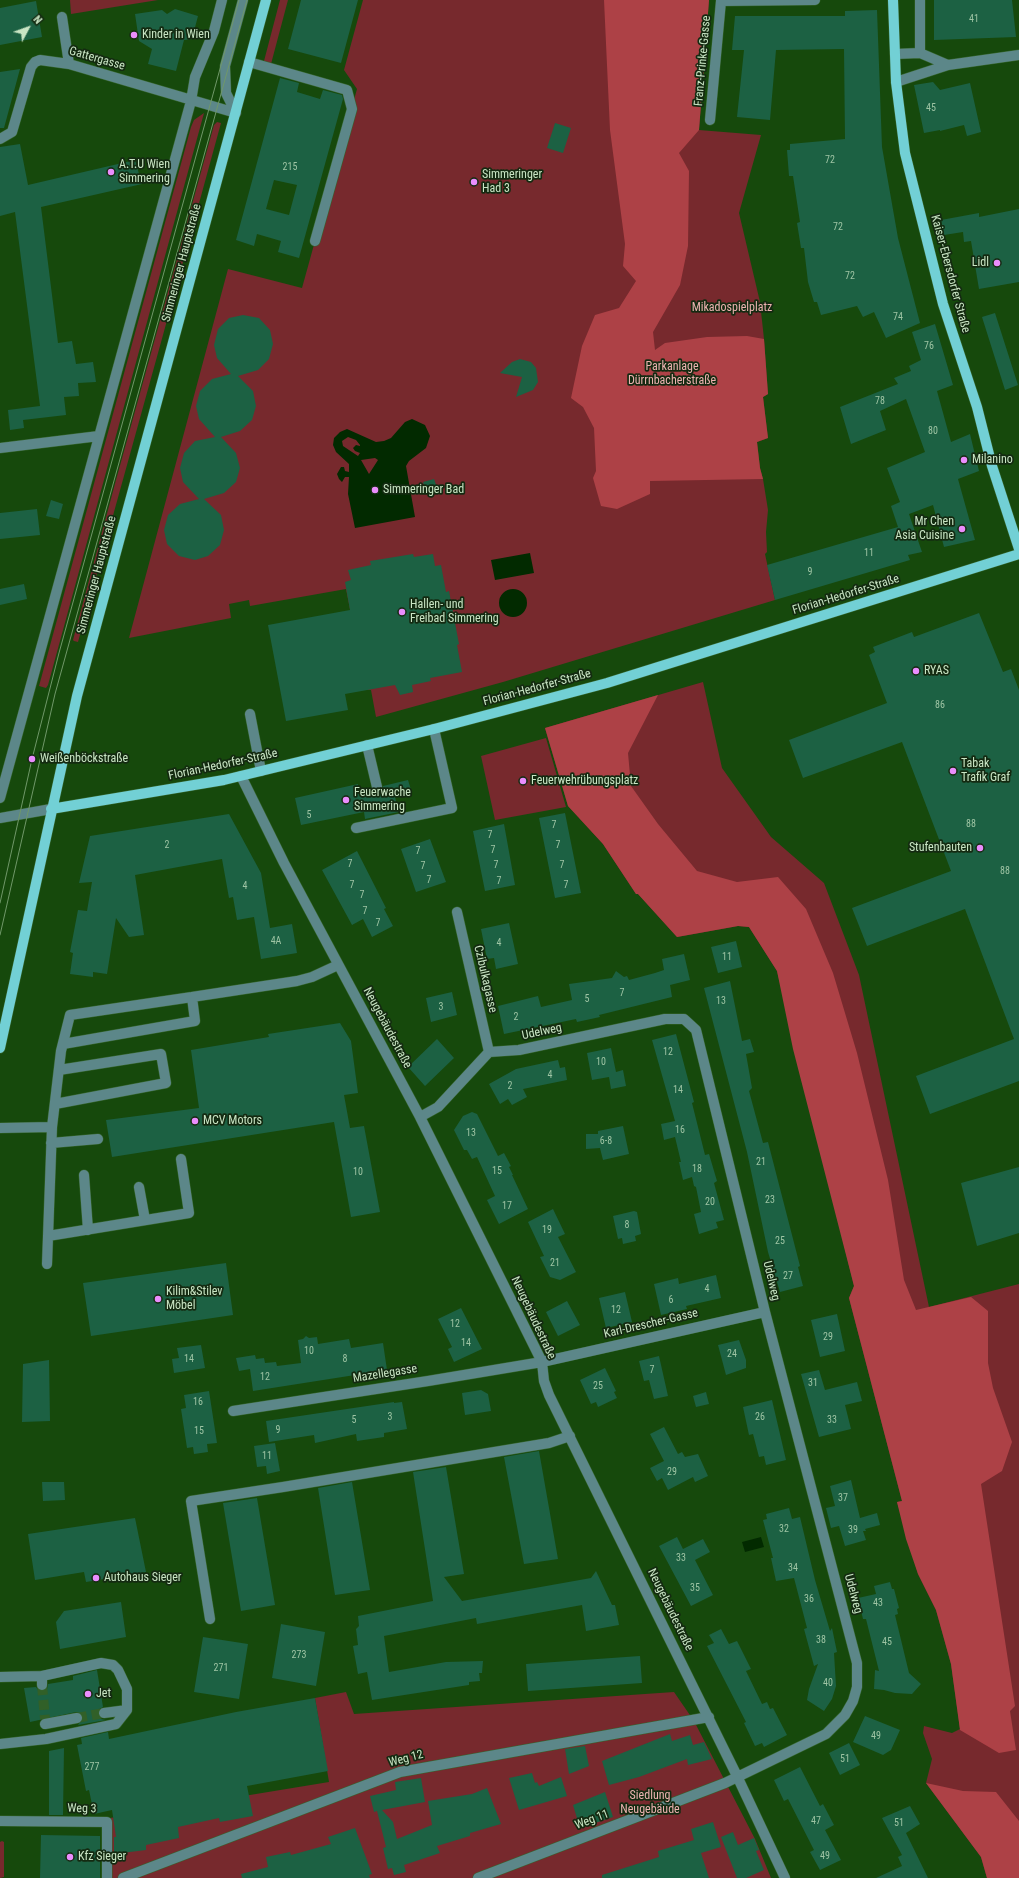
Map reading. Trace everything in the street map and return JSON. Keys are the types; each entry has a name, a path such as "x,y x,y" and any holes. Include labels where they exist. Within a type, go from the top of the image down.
{"main road":[{"name":"Simmeringer Hauptstraße","path":"0,1048 51,809 61,774 77,696 266,0"},
{"name":"Kaiser-Ebersdorfer Straße","path":"893,0 896,82 905,153 943,304 1019,549"},
{"name":"Florian-Hedorfer-Straße","path":"51,809 241,776 614,681 1019,554"}],"street":[{"path":"0,798 191,101 195,77 214,31 222,0"},
{"path":"236,113 226,93 225,66 243,0"},
{"name":"Franz-Prinke-Gasse","path":"710,120 721,1 815,0"},
{"path":"920,0 920,53"},
{"path":"62,17 69,64"},
{"path":"895,54 920,53 948,65"},
{"path":"896,82 948,65 1019,55"},
{"name":"Gattergasse","path":"0,139 12,132 31,67 34,62 40,60 51,60 69,64 236,113"},
{"path":"249,62 347,90 352,109 315,241"},
{"path":"0,448 99,436"},
{"path":"250,714 262,771"},
{"path":"356,828 452,808 434,728"},
{"path":"367,745 377,787"},
{"name":"Neugebäudestraße","path":"241,776 284,863 420,1117 542,1362 546,1389 709,1718 785,1878"},
{"path":"0,818 51,809"},
{"name":"Czibulkagasse","path":"457,912 489,1052"},
{"path":"47,1264 52,1127 63,1044 70,1015 297,981 312,977 338,965"},
{"path":"63,1044 195,1022 192,997"},
{"name":"Udelweg","path":"489,1052 519,1050 665,1019 684,1019 691,1024 699,1039 765,1312 857,1663 857,1687 853,1701 846,1716 826,1734 785,1755 737,1776"},
{"path":"420,1117 438,1107 489,1052"},
{"path":"55,1104 166,1083 161,1054 59,1070"},
{"path":"0,1128 52,1127"},
{"path":"51,1143 98,1139"},
{"path":"48,1236 189,1213 181,1159"},
{"path":"84,1175 88,1230"},
{"path":"139,1187 145,1220"},
{"name":"Karl-Drescher-Gasse","path":"542,1362 765,1312"},
{"name":"Mazellegasse","path":"232,1411 542,1362"},
{"path":"210,1619 191,1501 548,1442 570,1436"},
{"path":"0,1677 42,1681 101,1663 113,1665 118,1670 127,1689 127,1710 116,1724 46,1740 0,1744"},
{"path":"104,1713 127,1710"},
{"path":"46,1740 45,1722 77,1718"},
{"name":"Weg 12","path":"123,1878 400,1772 709,1718"},
{"name":"Weg 11","path":"478,1878 737,1776"},
{"name":"Weg 3","path":"0,1821 107,1822 107,1878"}],"green space":[{"path":"70,0 158,0 71,14"},
{"path":"280,0 288,0 271,64 264,61"},
{"path":"363,0 709,0 699,130 761,135 739,213 760,302 764,339 768,394 763,397 768,438 757,442 768,510 766,532 767,552 765,554 775,600 503,682 376,717 371,690 366,690 346,589 250,606 249,600 229,604 231,618 129,638 228,269 302,288 357,89 344,70"},
{"name":"Parkanlage Dürrnbacherstraße","path":"604,0 709,0 699,130 679,153 689,171 688,246 680,285 653,332 655,350 665,343 707,337 747,336 764,339 768,394 763,397 768,438 757,442 760,468 763,479 650,481 650,494 617,509 601,506 593,478 596,471 594,428 583,407 571,398 582,346 595,315 619,308 636,281 623,266 625,244 610,130"},
{"path":"204,113 46,688 39,686 191,127 194,120"},
{"path":"217,122 221,123 163,335 78,642 74,641 73,640 116,480 214,125"},
{"path":"703,682 722,768 771,837 824,883 859,975 929,1307 1019,1284 1019,1878 987,1878 981,1857 926,1783 932,1759 923,1733 924,1726 952,1733 960,1729 951,1664 936,1610 918,1574 897,1502 902,1501 849,1298 854,1286 777,971 749,927 738,926 677,937 638,894 636,894 603,844 568,806 545,728"},
{"path":"658,695 628,753 631,786 658,824 697,871 737,882 778,877 806,909 833,973 857,1053 888,1180 904,1280 916,1310 971,1297 988,1311 988,1363 993,1388 1012,1442 1002,1471 981,1484 1015,1706 1010,1711 1016,1750 999,1753 960,1730 951,1664 936,1610 918,1574 906,1539 897,1502 902,1501 849,1298 854,1286 793,1049 777,971 749,927 738,926 677,937 638,894 636,894 603,844 568,806 545,728"},
{"name":"Feuerwehrübungsplatz","path":"546,738 566,807 495,820 481,756"},
{"name":"Siedlung Neugebäude","path":"346,1692 354,1714 674,1692 694,1721 755,1839 771,1878 105,1878 107,1822 110,1818 329,1782 315,1698"},
{"path":"926,1783 963,1791 996,1792 1019,1821 1019,1878 987,1878 981,1857"},
{"path":"0,1842 4,1842 4,1877 0,1878"}],"shaded area":[{"path":"412,419 425,425 430,436 426,448 409,461 406,466 415,517 355,528 348,494 349,477 345,477 342,482 337,474 341,467 344,467 345,471 349,472 349,464 336,452 333,445 334,438 340,432 347,429 376,442 384,441 391,438 405,422","holes":["348,437 356,440 360,445 356,445 353,448 355,451 360,453 358,456 343,446 342,441","375,458 378,460 369,474 361,460"]},
{"path":"530,553 534,573 495,580 491,560"},
{"path":"513,589 523,593 527,603 523,613 513,617 503,613 499,603 503,593"},
{"path":"761,1537 764,1547 745,1552 742,1542"}],"building":[{"path":"301,0 358,0 341,63 288,49"},
{"path":"934,0 1012,0 1016,37 934,40"},
{"path":"36,1 42,37 0,45 0,8"},
{"path":"175,9 198,16 192,39 184,40 176,71 148,64 152,49 139,41 135,14 162,10 167,14"},
{"path":"877,10 882,147 898,238 920,323 886,338 874,312 863,317 857,306 821,315 817,302 814,302 808,282 804,248 801,248 797,223 800,222 793,176 789,176 787,150 790,150 790,144 845,139 844,49 776,50 770,120 737,117 744,50 732,50 735,16 845,16 845,11"},
{"path":"20,69 4,128 0,128 0,72"},
{"path":"280,78 299,83 297,92 320,99 323,90 342,95 343,99 299,258 278,252 281,241 257,234 254,246 236,240","holes":["274,180 297,185 289,215 266,209"]},
{"path":"933,82 940,90 970,83 981,132 967,136 964,125 924,133 914,85"},
{"path":"555,123 571,128 563,153 547,148"},
{"path":"20,144 28,185 135,160 142,184 41,207 58,343 72,341 76,364 93,362 96,382 78,383 79,396 64,397 66,415 23,420 24,428 10,430 8,410 40,406 15,212 0,216 0,147"},
{"name":"Lidl","path":"1019,209 1019,282 979,289 971,241 964,242 963,232 944,235 941,220 979,213 979,217"},
{"path":"995,313 1018,385 1005,390 982,317"},
{"path":"243,315 259,318 270,330 273,344 269,359 258,370 238,376 253,391 256,406 252,420 240,431 221,437 236,453 240,468 236,482 224,493 204,499 221,515 224,530 220,545 208,556 195,560 179,556 167,544 164,530 168,515 180,504 199,499 183,482 180,468 184,453 195,441 215,437 199,419 196,406 200,391 212,379 231,374 217,358 214,345 218,329 229,318"},
{"path":"935,324 953,385 937,391 951,442 970,434 979,471 958,479 975,540 944,547 933,505 909,514 922,552 908,555 910,560 775,600 767,565 898,527 891,506 900,502 887,468 925,452 906,399 880,411 886,430 851,444 840,407 898,384 894,378 911,371 909,366 921,360 912,332"},
{"path":"520,359 531,362 536,368 538,382 533,390 516,397 522,377 500,373 512,362"},
{"path":"434,479 438,490 427,494 423,482"},
{"path":"51,500 63,504 59,519 46,516"},
{"path":"37,509 40,535 0,539 0,513"},
{"name":"Hallen- und Freibad Simmering","path":"413,554 414,557 433,554 435,566 441,565 446,592 449,591 459,644 457,645 462,672 430,678 431,681 412,685 413,692 400,695 395,685 345,694 348,710 286,721 268,625 350,610 345,582 351,580 348,570 371,565 370,561"},
{"path":"24,584 27,599 0,605 0,589"},
{"name":"Stufenbauten","path":"979,613 1003,672 1011,669 1019,690 1019,1081 930,1114 916,1076 1014,1039 965,909 867,946 852,908 951,871 902,742 803,778 789,740 887,703 869,655 875,652 873,647 912,632 914,637"},
{"name":"Feuerwache Simmering","path":"408,780 412,793 395,797 399,812 365,819 364,812 301,825 295,798 358,784 359,791 371,788 373,792 378,793 382,791 383,786"},
{"path":"565,813 581,893 555,898 539,818"},
{"path":"229,814 261,873 270,928 292,924 297,953 261,959 254,917 237,920 233,897 229,898 222,859 135,875 144,935 129,937 116,918 107,974 93,972 93,977 70,974 73,953 70,952 78,910 87,911 92,882 79,883 90,836"},
{"path":"504,824 515,885 485,891 473,831"},
{"path":"430,839 446,882 416,892 401,849"},
{"path":"357,851 386,908 384,909 393,926 372,937 363,919 352,925 322,870"},
{"path":"509,923 518,964 496,969 494,958 487,959 481,929"},
{"path":"736,941 742,967 718,973 711,947"},
{"path":"684,954 690,980 670,985 672,997 599,1015 600,1017 577,1022 576,1019 504,1034 498,1006 538,996 541,1007 572,1000 569,984 612,978 616,971 624,977 627,976 629,980 664,970 662,959"},
{"path":"730,981 742,1041 750,1039 754,1052 746,1054 752,1088 749,1091 763,1143 768,1142 800,1266 798,1267 803,1286 780,1292 768,1252 747,1152 704,988"},
{"path":"452,992 457,1015 431,1022 426,998"},
{"path":"340,1023 351,1041 358,1093 344,1095 350,1128 364,1126 380,1212 351,1217 334,1122 112,1157 106,1120 199,1108 191,1050 269,1037 268,1034"},
{"path":"676,1034 694,1102 692,1103 705,1155 709,1154 717,1181 714,1183 724,1220 716,1222 718,1228 699,1234 694,1214 701,1212 696,1187 694,1186 692,1177 683,1180 679,1162 681,1162 675,1137 664,1140 661,1124 675,1121 652,1040"},
{"path":"437,1039 454,1058 425,1086 408,1067"},
{"path":"611,1048 616,1072 623,1070 626,1086 611,1089 609,1077 592,1080 587,1053"},
{"path":"558,1060 560,1068 565,1067 567,1080 523,1089 527,1097 512,1105 508,1099 500,1104 489,1084 516,1069"},
{"path":"472,1112 477,1114 498,1156 504,1153 511,1166 509,1167 512,1175 528,1209 499,1224 487,1200 495,1196 477,1157 472,1159 467,1150 464,1150 454,1130 463,1116"},
{"path":"623,1126 629,1154 603,1160 600,1148 586,1149 586,1134 598,1134 598,1131"},
{"path":"1019,1167 1019,1233 977,1246 961,1183"},
{"path":"553,1209 565,1234 558,1237 576,1272 560,1280 550,1277 540,1257 544,1256 528,1222"},
{"path":"634,1211 637,1212 641,1234 635,1236 636,1241 623,1244 622,1238 618,1239 613,1216"},
{"name":"Kilim&Stilev Möbel","path":"226,1263 233,1315 91,1336 83,1283"},
{"path":"716,1275 721,1298 686,1306 687,1309 661,1315 654,1284 678,1278 679,1284"},
{"path":"625,1292 632,1322 606,1328 599,1298"},
{"path":"567,1301 580,1325 558,1336 546,1312"},
{"path":"461,1308 482,1349 454,1362 448,1349 452,1347 438,1319"},
{"path":"837,1314 845,1351 820,1357 811,1320"},
{"path":"306,1336 309,1338 317,1337 318,1344 349,1339 351,1348 383,1343 387,1370 253,1391 250,1369 239,1371 236,1358 255,1355 256,1359 264,1358 265,1363 276,1362 277,1366 301,1363 298,1340 303,1339"},
{"path":"739,1340 746,1360 746,1368 726,1375 718,1345"},
{"path":"201,1345 205,1368 174,1373 172,1359 179,1358 177,1348"},
{"path":"659,1356 668,1396 654,1399 649,1380 644,1381 639,1361"},
{"path":"49,1360 50,1421 22,1422 23,1364"},
{"path":"605,1368 616,1391 614,1392 617,1398 598,1407 596,1402 591,1404 580,1380"},
{"path":"819,1370 825,1390 857,1382 862,1401 845,1405 851,1429 819,1437 801,1374"},
{"path":"481,1390 488,1394 491,1411 465,1415 462,1393"},
{"path":"209,1391 217,1443 207,1444 208,1452 194,1454 193,1447 187,1448 181,1409 186,1408 184,1395"},
{"path":"706,1392 709,1404 696,1407 693,1396"},
{"path":"772,1400 786,1460 766,1465 764,1456 759,1457 753,1434 749,1435 743,1407"},
{"path":"402,1402 407,1429 384,1433 384,1437 357,1441 356,1434 315,1443 314,1435 269,1442 266,1421"},
{"path":"664,1427 678,1454 682,1452 685,1457 698,1454 708,1476 695,1482 693,1477 668,1490 662,1478 657,1481 650,1468 664,1461 650,1434"},
{"path":"275,1443 280,1471 267,1474 266,1466 257,1467 254,1446"},
{"path":"539,1451 558,1559 524,1564 504,1457"},
{"path":"446,1467 464,1574 444,1577 462,1601 591,1578 596,1571 612,1605 615,1605 619,1625 586,1631 582,1605 477,1624 476,1618 384,1636 389,1672 446,1662 483,1661 482,1673 479,1673 480,1681 469,1682 469,1685 372,1700 367,1672 358,1674 353,1646 358,1645 356,1629 359,1626 358,1616 433,1601 413,1472"},
{"path":"851,1480 860,1518 877,1513 880,1525 865,1529 866,1531 863,1531 866,1540 845,1546 839,1526 831,1528 826,1508 835,1506 830,1486"},
{"path":"42,1482 64,1482 65,1500 43,1501"},
{"path":"352,1482 370,1590 335,1595 318,1488"},
{"path":"257,1498 275,1605 241,1611 223,1503"},
{"path":"789,1508 792,1519 800,1517 815,1580 830,1631 832,1628 837,1652 834,1653 836,1686 832,1699 824,1711 807,1700 809,1689 818,1664 814,1666 804,1629 807,1628 794,1578 776,1581 771,1558 773,1558 763,1520 767,1519 766,1514"},
{"path":"135,1518 146,1572 86,1582 84,1572 35,1580 28,1534"},
{"path":"677,1537 683,1549 703,1539 710,1552 695,1560 713,1595 691,1606 659,1546"},
{"path":"890,1582 892,1589 894,1589 899,1608 897,1609 898,1614 895,1615 909,1673 921,1684 912,1694 895,1693 874,1689 875,1670 879,1671 866,1619 863,1619 858,1598 876,1594 874,1586"},
{"path":"121,1602 126,1637 60,1649 56,1622 64,1611"},
{"path":"281,1624 325,1632 316,1686 272,1678"},
{"path":"721,1629 729,1644 737,1641 751,1669 746,1671 762,1704 767,1702 770,1709 773,1708 787,1735 764,1747 762,1743 755,1746 744,1723 746,1722 707,1646 714,1643 709,1635"},
{"path":"203,1637 248,1644 239,1699 194,1692"},
{"path":"640,1656 642,1683 528,1691 526,1664"},
{"path":"97,1670 103,1707 98,1710 98,1714 101,1719 106,1720 78,1725 83,1717 82,1714 76,1712 30,1722 24,1688 36,1687 38,1690 42,1691 47,1689 48,1684 73,1680 73,1676"},
{"path":"315,1698 328,1771 247,1786 253,1816 220,1822 219,1818 178,1827 179,1838 146,1845 146,1850 114,1854 114,1837 116,1837 112,1810 94,1814 89,1790 86,1791 77,1745 82,1744 81,1738 108,1732 109,1739 236,1712"},
{"path":"865,1716 900,1730 891,1750 883,1755 853,1742"},
{"path":"670,1734 672,1741 690,1735 693,1745 704,1742 712,1759 688,1765 687,1759 639,1777 609,1785 602,1761"},
{"path":"849,1743 860,1765 840,1775 829,1753"},
{"path":"585,1746 589,1766 569,1774 565,1749"},
{"path":"64,1748 63,1815 49,1815 49,1751"},
{"path":"800,1767 820,1806 823,1804 834,1825 825,1830 841,1860 820,1870 810,1852 814,1850 788,1799 784,1801 774,1780"},
{"path":"532,1773 535,1783 537,1782 539,1786 561,1777 567,1796 519,1810 509,1778"},
{"path":"421,1778 425,1802 382,1810 393,1822 397,1839 432,1825 428,1801 472,1794 487,1788 501,1824 470,1833 470,1836 437,1846 440,1853 404,1865 406,1872 394,1875 392,1868 388,1869 383,1848 386,1847 377,1811 374,1812 370,1796 396,1790 395,1782"},
{"path":"605,1792 613,1817 580,1828 573,1805"},
{"path":"910,1806 920,1824 906,1833 928,1878 876,1878 902,1866 898,1857 902,1855 882,1818"},
{"path":"713,1822 721,1847 701,1853 709,1878 602,1878 602,1875 659,1857 658,1851 694,1840 691,1829"},
{"path":"355,1828 372,1874 369,1875 370,1878 242,1878 241,1874 268,1867 266,1857 290,1852 291,1855 331,1844 328,1837"},
{"path":"733,1832 738,1845 754,1838 759,1850 756,1851 764,1870 746,1878 737,1878 721,1837"},
{"name":"Kfz Sieger","path":"41,1835 100,1836 100,1878 40,1878"}],"tunnel":[{"path":"42,1685 45,1719"},
{"path":"77,1718 104,1713"}],"tram line":[{"path":"0,903 32,759 59,653 239,0"},
{"path":"0,935 55,694 247,0"}],"place":[{"name":"Kinder in Wien","path":"134,35"},
{"name":"A.T.U Wien Simmering","path":"111,172"},
{"name":"Simmeringer Had 3","path":"474,182"},
{"name":"Lidl","path":"997,263"},
{"name":"Milanino","path":"964,460"},
{"name":"Simmeringer Bad","path":"375,490"},
{"name":"Mr Chen Asia Cuisine","path":"962,529"},
{"name":"Hallen- und Freibad Simmering","path":"402,612"},
{"name":"RYAS","path":"916,671"},
{"name":"Weißenböckstraße","path":"32,759"},
{"name":"Tabak Trafik Graf","path":"953,771"},
{"name":"Feuerwehrübungsplatz","path":"523,781"},
{"name":"Feuerwache Simmering","path":"346,800"},
{"name":"Stufenbauten","path":"980,848"},
{"name":"MCV Motors","path":"195,1121"},
{"name":"Kilim&Stilev Möbel","path":"158,1299"},
{"name":"Autohaus Sieger","path":"96,1578"},
{"name":"Jet","path":"88,1694"},
{"name":"Kfz Sieger","path":"70,1857"}],"park label":[{"name":"Mikadospielplatz","path":"732,308"}]}
